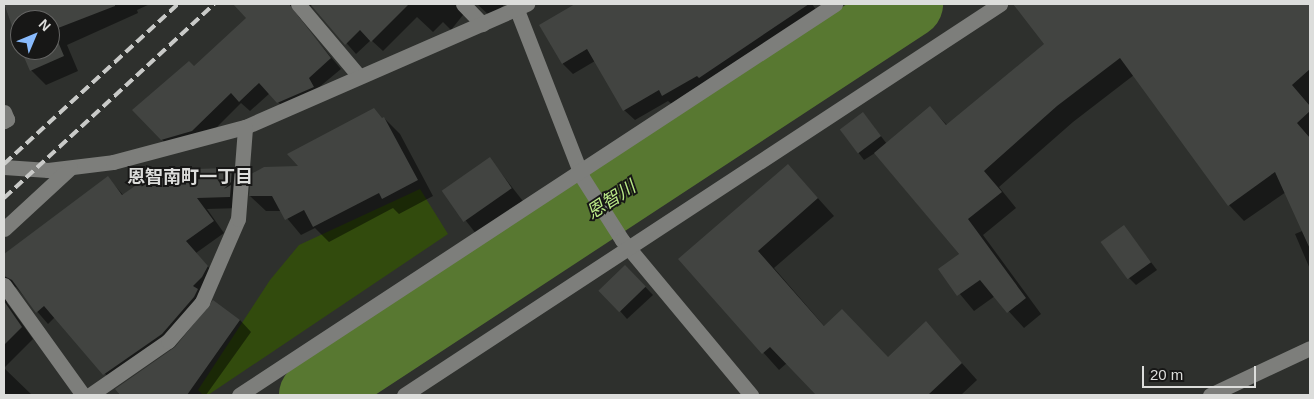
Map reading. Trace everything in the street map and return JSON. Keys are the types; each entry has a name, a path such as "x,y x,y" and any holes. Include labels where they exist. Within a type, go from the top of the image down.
{"street":[{"path":"298,4 358,75"},
{"path":"463,4 482,24"},
{"path":"239,395 581,174 835,4"},
{"path":"404,395 626,244 1000,4"},
{"path":"4,167 48,170 113,162 245,126 358,75 522,7 581,174 626,244 751,395"},
{"path":"4,112 7,119 4,121"},
{"path":"90,395 168,341 202,302 238,219 245,126"},
{"path":"4,229 70,168"},
{"path":"4,285 83,395"},
{"path":"1210,395 1310,348"}],"green space":[{"path":"420,189 448,234 208,395 203,395 198,390 270,280 299,245"}],"building":[{"path":"4,4 115,4 115,6 60,27 60,10 10,10 10,20"},
{"path":"233,4 289,4 331,58 309,78 314,87 277,103 259,83 239,102 231,93 192,131 161,140 132,110 189,61 194,66 246,18"},
{"path":"310,4 409,4 371,42 360,30 345,45"},
{"path":"575,4 809,4 699,78 697,76 662,96 659,90 623,111 587,49 562,64 539,25"},
{"path":"1013,4 1310,4 1310,69 1292,85 1310,106 1310,111 1297,123 1310,138 1310,249 1275,172 1228,206 1120,58 1057,106 984,171 1002,192 968,219 1026,298 1007,313 980,280 957,296 938,269 959,254 874,153 930,106 946,125 1044,44"},
{"path":"60,47 64,56 60,58"},
{"path":"25,60 55,60 30,71"},
{"path":"374,108 382,118 384,117 418,180 382,199 379,193 313,227 304,210 285,220 272,196 249,196 251,174 264,167 298,166 287,154"},
{"path":"863,112 881,136 858,153 840,129"},
{"path":"490,157 512,188 463,222 442,191"},
{"path":"788,164 818,198 758,251 824,326 842,309 888,357 926,321 962,363 928,395 816,395 770,347 762,354 678,259"},
{"path":"232,168 231,182 224,189 231,185 230,197 197,198 214,221 186,241 208,266 202,277 193,286 198,289 194,297 162,334 103,375 44,306 36,313 12,280 4,276 4,254 108,176 122,195 158,170"},
{"path":"1124,225 1151,262 1128,279 1101,242"},
{"path":"625,265 646,287 619,312 598,291"},
{"path":"213,300 240,320 187,395 120,395 115,389 175,347"},
{"path":"4,301 22,327 4,345"}],"waterway":[{"name":"恩智川","path":"313,395 909,4"}],"railway":[{"path":"4,164 178,4"},
{"path":"4,198 214,4"}],"district":[{"name":"恩智南町一丁目","path":"190,177"}]}
